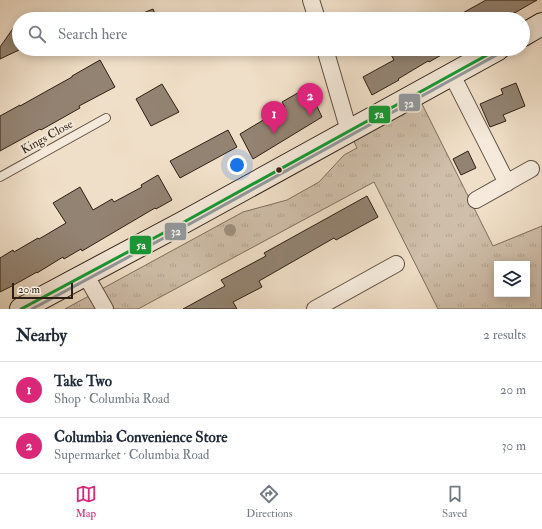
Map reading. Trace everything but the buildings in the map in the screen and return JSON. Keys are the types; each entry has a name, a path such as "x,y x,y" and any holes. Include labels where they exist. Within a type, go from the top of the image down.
{"street":[{"path":"311,0 315,12"},
{"path":"530,31 542,24"},
{"path":"328,56 349,131"},
{"path":"21,309 184,222 486,56"},
{"path":"452,75 507,183"},
{"path":"476,200 532,170"},
{"path":"315,309 396,264"},
{"path":"86,274 105,309"}],"lane":[{"name":"Kings Close","path":"0,177 106,118"}],"green space":[{"path":"417,94 493,246 542,226 542,309 438,309 374,182 138,309 65,309 243,212 287,200 319,182 344,155 357,148 349,131"}],"transit line":[{"name":"5a","path":"21,309 184,222 485,56"},
{"name":"32","path":"32,309 495,56"}],"place":[{"name":"Columbia Convenience Store","path":"310,116"},
{"name":"Take Two","path":"274,134"}]}
